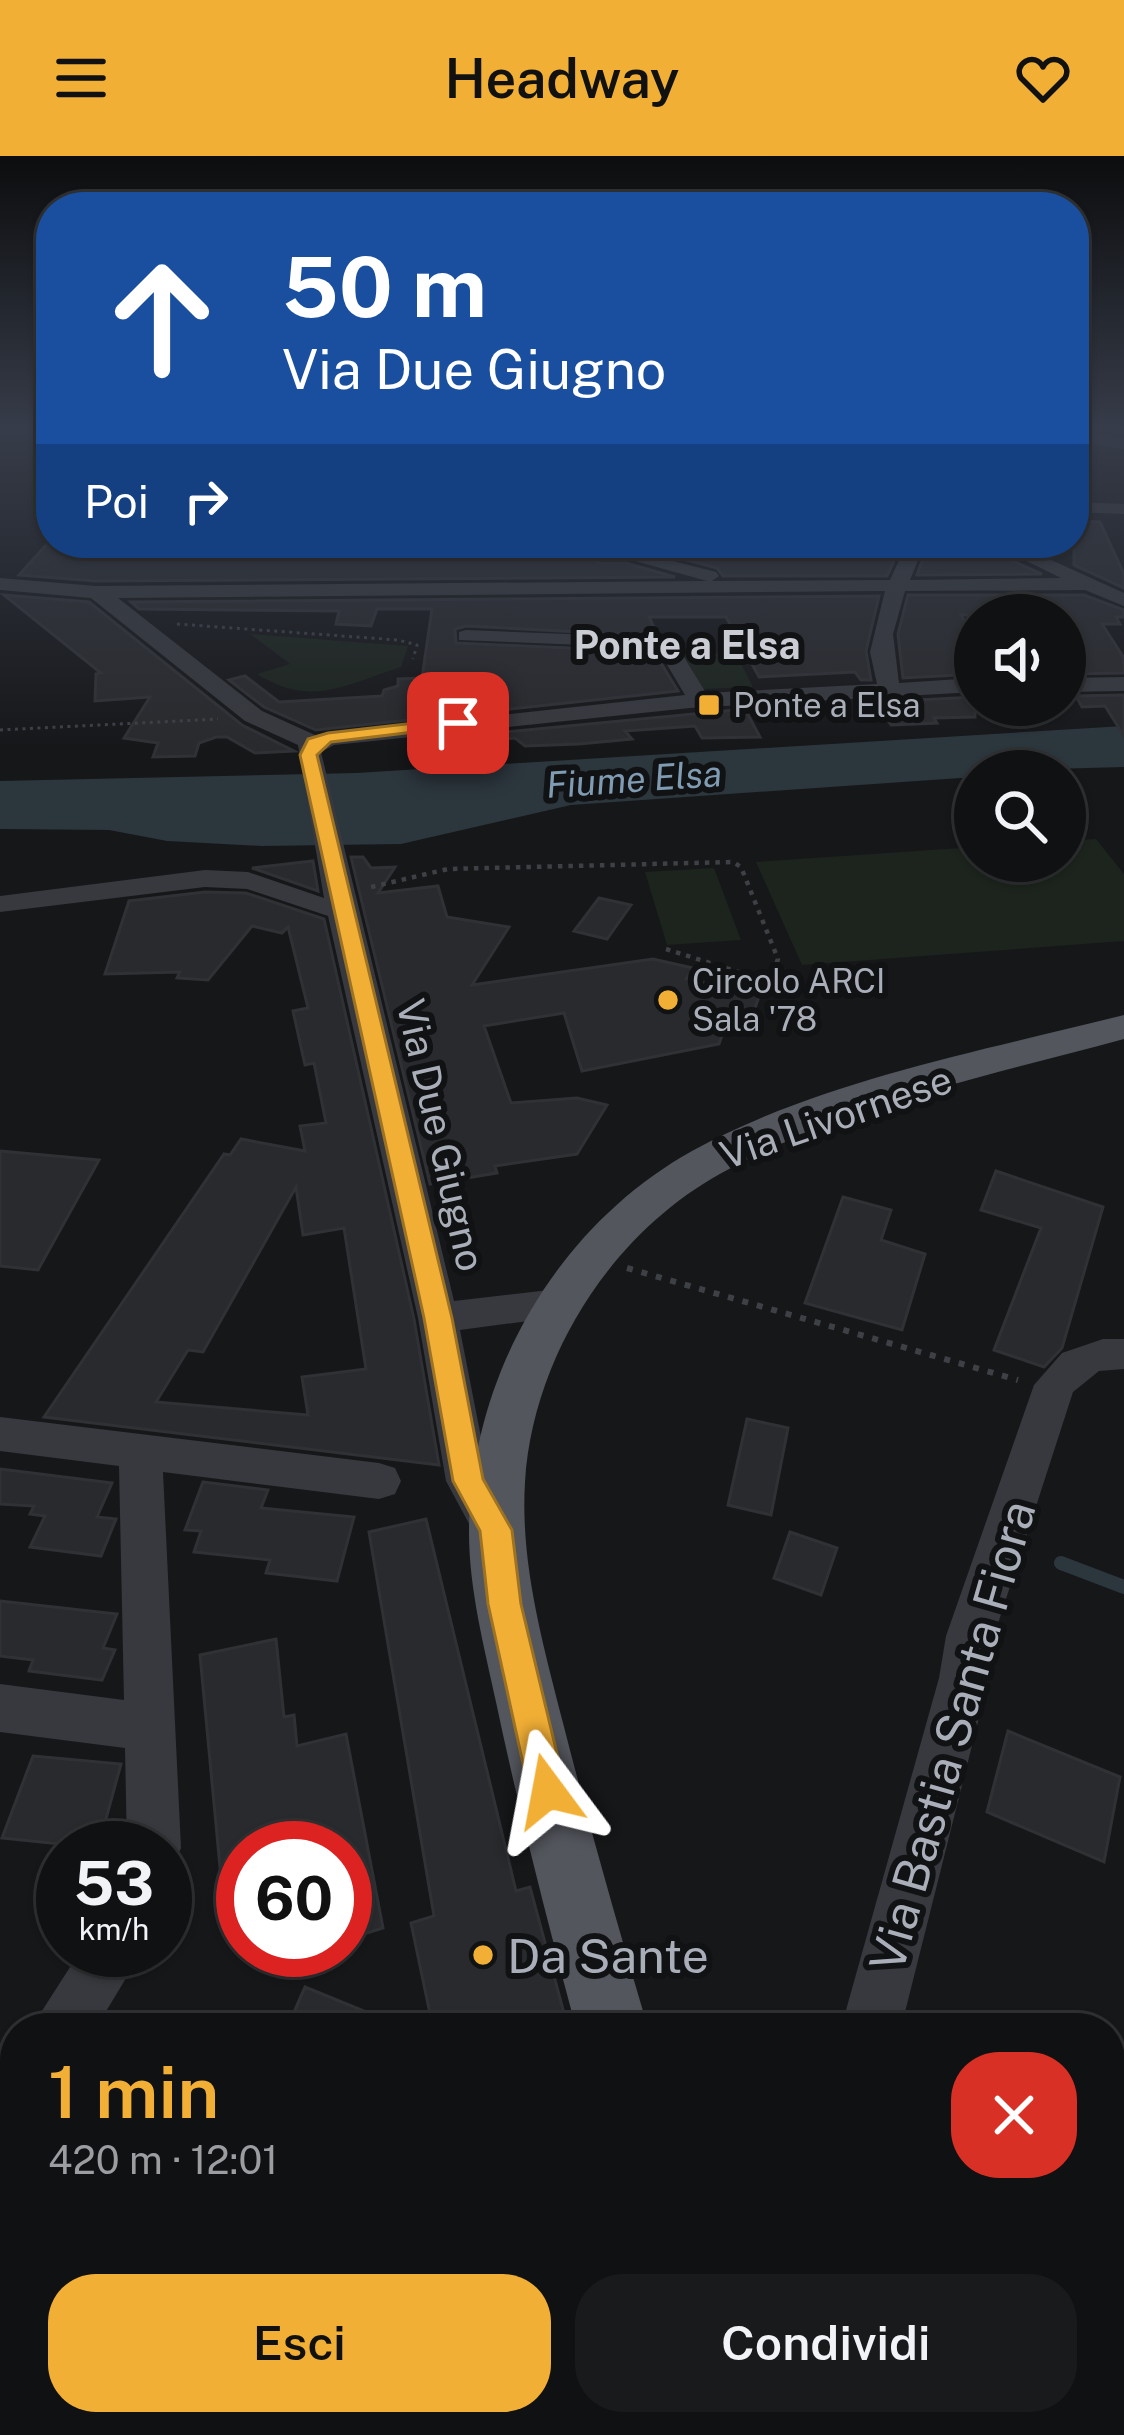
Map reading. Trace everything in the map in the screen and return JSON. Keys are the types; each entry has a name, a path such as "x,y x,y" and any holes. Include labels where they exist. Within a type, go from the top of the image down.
{"main road":[{"name":"Via Livornese","path":"608,2013 553,1814 504,1604 496,1530 513,1415 558,1303 596,1255 668,1186 750,1141 1124,1027"}],"street":[{"path":"637,558 760,590"},
{"path":"890,688 878,666 881,636 910,558"},
{"path":"1030,558 1124,600"},
{"path":"86,562 96,592 254,718 311,749 490,718 954,686"},
{"path":"0,584 96,592 1084,584"},
{"path":"466,636 608,637 650,644 670,652 699,700"},
{"path":"1086,685 1124,684"},
{"name":"Via Due Giugno","path":"311,749 336,887 438,1318 468,1481 496,1530"},
{"path":"0,904 93,890 236,879 306,905 336,887"},
{"path":"438,1318 558,1303"},
{"path":"1055,1385 1072,1364 1107,1352 1124,1354"},
{"name":"Via Bastia Santa Fiora","path":"875,2013 964,1678 970,1636 1055,1385"},
{"path":"0,1434 379,1481"},
{"path":"140,1453 153,1821"},
{"path":"0,1708 150,1727"},
{"path":"72,2013 97,1977"}],"path":[{"path":"137,622 398,640 417,645 413,659"},
{"path":"0,730 254,718"},
{"path":"336,887 448,869 733,862 740,867 778,959 770,982"},
{"path":"665,950 770,982 785,996"},
{"path":"596,1255 992,1377 1055,1385"}],"shaded area":[{"path":"250,634 408,646 401,667 328,690 294,690 257,674 290,664"},
{"path":"735,652 753,687 702,689 684,655"},
{"path":"1096,839 1124,874 1124,941 802,965 756,862 954,848 954,882 1086,882 1086,840"},
{"path":"714,868 741,940 667,945 645,872"}],"water":[{"name":"Fiume Elsa","path":"1124,726 1124,767 1086,768 1086,750 954,750 954,778 571,805 401,844 262,846 167,841 109,830 0,829 0,781 356,773"}],"building":[{"path":"1089,535 1106,535 1124,574 1124,588 1074,565 1074,558 1089,558"},
{"path":"36,556 597,558 598,563 626,563 675,577 96,581 19,575"},
{"path":"680,558 895,558 887,576 723,576 717,568"},
{"path":"923,558 1006,558 1042,574 917,575"},
{"path":"4,595 89,602 242,725 294,751 255,753 227,737 216,737 199,743 195,756 153,757 158,743 124,738 150,697 95,701 96,674 101,673"},
{"path":"908,595 954,595 954,675 903,678 898,634"},
{"path":"879,596 866,651 871,680 861,680 855,672 759,677 726,617 649,617 658,636 466,626 455,629 456,643 635,651 659,660 678,691 316,730 264,707 229,680 245,676 279,702 382,696 384,690 398,686 398,679 422,678 432,609 377,609 371,626 336,624 339,611 139,609 131,602"},
{"path":"1086,596 1124,610 1124,617 1116,617 1120,624 1102,624 1124,658 1124,673 1086,674"},
{"path":"1124,695 1124,736 1105,706 1086,707 1086,696"},
{"path":"954,698 954,718 891,725 875,702"},
{"path":"745,709 760,737 702,738 695,726 625,731 632,739 579,744 525,746 515,738 425,747 422,740"},
{"path":"351,857 363,857 371,868 395,867 378,893 438,886 447,917 509,927 472,985 653,959 693,968 686,979 760,994 746,1033 724,1030 719,1044 582,1071 564,1013 484,1026 511,1103 577,1098 607,1105 577,1154 495,1166 497,1173 430,1184"},
{"path":"313,861 318,891 252,868"},
{"path":"205,892 246,893 324,919 414,1319 439,1465 44,1417 224,1154 230,1155 241,1139 305,1151 300,1126 326,1123 314,1063 305,1065 293,1011 308,1008 288,927 282,933 252,926 208,980 177,978 180,972 105,974 129,901","holes":["296,1187 303,1235 344,1228 366,1369 302,1377 308,1415 156,1402 188,1350 203,1352"]},
{"path":"599,898 631,905 607,939 574,931"},
{"path":"0,1151 99,1160 38,1270 0,1266"},
{"path":"996,1171 1103,1207 1062,1348 1044,1367 994,1350 1041,1228 981,1210"},
{"path":"843,1197 891,1210 881,1240 925,1254 902,1330 805,1303"},
{"path":"747,1419 788,1428 771,1515 728,1505"},
{"path":"0,1469 112,1483 97,1517 116,1519 101,1556 30,1547 45,1516 30,1514 34,1506 0,1504"},
{"path":"203,1482 268,1490 261,1508 354,1517 337,1581 266,1573 270,1560 194,1552 201,1531 185,1530"},
{"path":"426,1519 516,1891 530,1887 564,2013 430,2013 411,1923 434,1916 369,1532"},
{"path":"790,1532 837,1548 821,1595 774,1578"},
{"path":"0,1601 117,1614 103,1648 115,1650 102,1680 29,1671 33,1660 0,1656"},
{"path":"276,1639 284,1717 294,1715 297,1746 346,1734 363,1821 216,1825 200,1655"},
{"path":"1008,1731 1120,1777 1104,1862 987,1812"},
{"path":"33,1756 121,1764 105,1821 36,1821 36,1842 2,1838"},
{"path":"372,1870 383,1928 372,1931"},
{"path":"305,1987 369,2013 294,2013"}],"waterway":[{"path":"1061,1563 1124,1587"}],"place":[{"name":"Ponte a Elsa","path":"709,705"},
{"name":"Circolo ARCI Sala '78","path":"668,1000"},
{"name":"Da Sante","path":"483,1955"}],"district":[{"name":"Ponte a Elsa","path":"687,645"}],"route":[{"path":"458,723 328,738 314,743 308,755 328,860 438,1318 468,1481 496,1530 504,1604 548,1791"}]}
